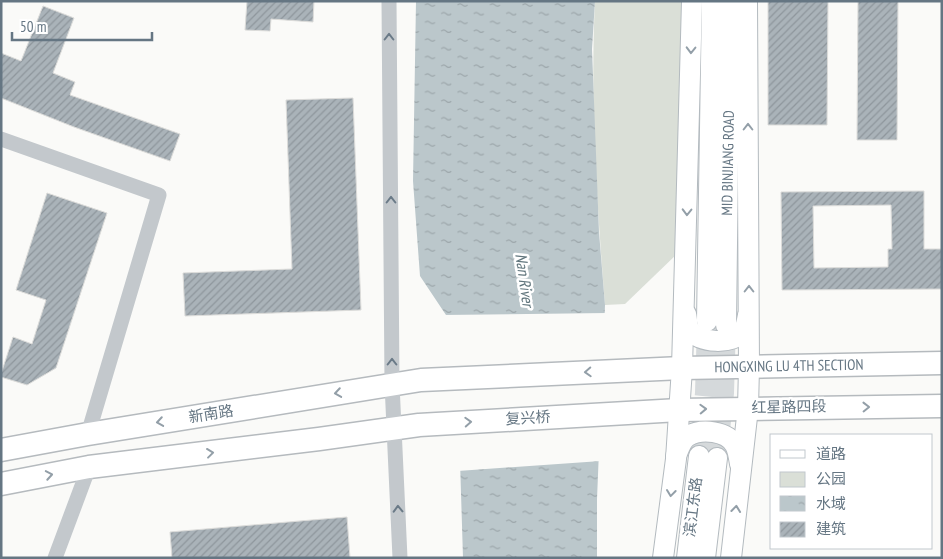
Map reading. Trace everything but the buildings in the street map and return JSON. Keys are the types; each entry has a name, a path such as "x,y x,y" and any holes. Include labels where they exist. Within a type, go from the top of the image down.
{"main road":[{"path":"664,558 676,459 685,309 692,1"},
{"name":"MID BINJIANG ROAD","path":"712,1 717,323 730,1"},
{"path":"731,558 748,408 747,1"},
{"path":"685,309 689,330 698,338 712,340 733,339 743,332 749,313"},
{"name":"HONGXING LU 4TH SECTION","path":"421,380 636,369 942,363"},
{"name":"新南路","path":"1,450 421,380"},
{"name":"红星路四段","path":"637,412 748,408 942,406"},
{"name":"复兴桥","path":"394,429 419,425 637,412"},
{"path":"1,484 89,467 394,429"},
{"path":"676,459 680,445 688,436 701,431 720,433 730,438 736,446 741,468"},
{"name":"滨江东路","path":"687,558 708,457 705,558"}],"street":[{"path":"389,1 392,384 400,558"},
{"path":"1,139 159,195 88,434"},
{"path":"55,558 89,467"}],"green space":[{"path":"595,1 682,1 679,252 625,304 605,305 594,115"}],"water":[{"name":"Nan River","path":"416,1 595,1 592,49 599,232 605,305 597,499 597,558 463,558 456,330 420,276 413,181"}],"pier":[{"path":"607,313 601,461 458,471 454,331 443,315"}],"tunnel":[{"path":"699,456 705,393 707,323"},
{"path":"717,458 724,393 726,325"}]}
